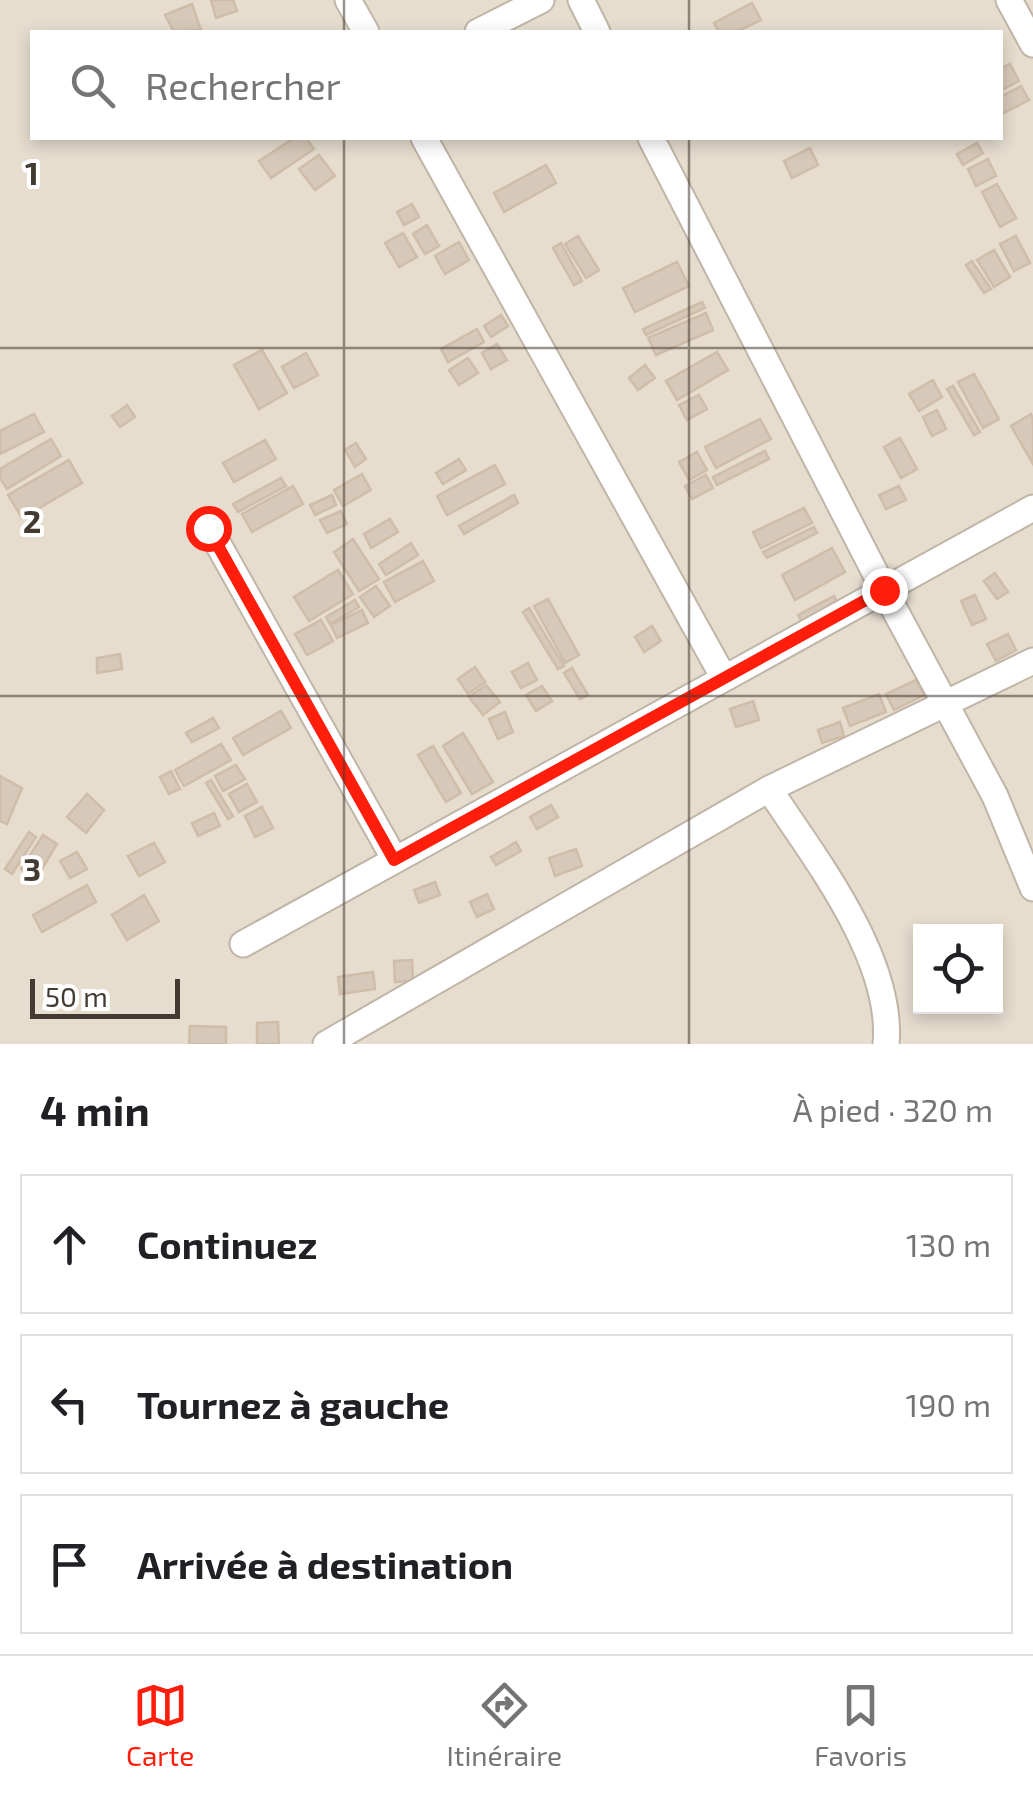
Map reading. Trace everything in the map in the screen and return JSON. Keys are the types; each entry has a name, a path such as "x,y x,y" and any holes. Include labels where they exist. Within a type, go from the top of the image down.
{"street":[{"path":"348,0 365,30"},
{"path":"482,30 540,0"},
{"path":"580,0 596,30"},
{"path":"1009,0 1033,44"},
{"path":"425,140 724,678"},
{"path":"652,140 994,796 1033,888"},
{"path":"243,944 1033,508"},
{"path":"208,528 394,860"},
{"path":"326,1044 769,790 1033,661"},
{"path":"769,790 842,900 881,987 886,1044"}],"shaded area":[{"path":"0,0 1033,0 1033,1044 0,1044"}],"building":[{"path":"211,0 233,0 237,11 216,18"},
{"path":"752,3 761,20 740,30 718,30 714,23"},
{"path":"192,4 201,30 173,30 165,15"},
{"path":"1010,64 1019,81 1003,89 1003,68"},
{"path":"1021,86 1029,100 1003,113 1003,95"},
{"path":"291,140 307,140 314,149 271,178 259,161"},
{"path":"977,143 983,153 963,165 957,154"},
{"path":"810,148 818,165 792,178 784,161"},
{"path":"319,155 335,176 315,190 299,169"},
{"path":"988,159 996,176 976,186 968,169"},
{"path":"546,165 556,183 504,212 494,193"},
{"path":"997,184 1016,218 1000,227 982,192"},
{"path":"412,204 419,217 404,225 397,212"},
{"path":"427,225 439,246 425,254 413,234"},
{"path":"403,233 417,257 399,267 385,243"},
{"path":"578,236 599,270 586,278 565,244"},
{"path":"1016,236 1030,263 1014,271 1000,244"},
{"path":"459,242 469,260 445,274 435,256"},
{"path":"561,243 582,281 574,285 553,248"},
{"path":"994,250 1010,277 994,287 977,260"},
{"path":"972,261 991,289 984,293 966,265"},
{"path":"677,262 689,286 635,312 623,288"},
{"path":"702,302 705,308 646,335 643,329"},
{"path":"706,313 713,330 656,355 648,338"},
{"path":"501,315 508,326 491,337 484,326"},
{"path":"477,329 484,342 448,362 441,349"},
{"path":"497,344 507,360 491,369 482,353"},
{"path":"262,350 287,393 259,409 234,365"},
{"path":"717,352 728,370 677,400 666,381"},
{"path":"306,353 318,375 294,388 282,367"},
{"path":"468,358 478,373 459,385 449,370"},
{"path":"645,365 655,378 638,390 629,378"},
{"path":"974,374 999,419 983,428 958,382"},
{"path":"933,380 942,397 919,411 909,394"},
{"path":"953,386 980,432 974,435 947,389"},
{"path":"699,395 707,409 687,420 679,405"},
{"path":"127,405 135,417 120,427 112,416"},
{"path":"937,410 946,429 932,436 923,417"},
{"path":"34,414 44,432 0,454 0,431"},
{"path":"1031,414 1033,419 1033,464 1011,426"},
{"path":"760,419 771,439 716,468 705,447"},
{"path":"900,438 917,469 901,478 884,447"},
{"path":"51,439 61,456 7,489 0,469"},
{"path":"265,440 276,459 234,482 223,463"},
{"path":"356,443 366,459 355,467 345,450"},
{"path":"765,451 769,459 717,485 713,477"},
{"path":"697,452 707,470 689,480 679,462"},
{"path":"459,459 466,470 443,484 436,473"},
{"path":"69,460 82,483 22,518 8,495"},
{"path":"495,465 505,484 447,515 437,496"},
{"path":"362,474 371,490 343,506 334,490"},
{"path":"706,475 713,488 692,499 685,486"},
{"path":"281,478 286,486 238,512 233,504"},
{"path":"293,486 303,504 252,532 242,514"},
{"path":"899,486 906,500 886,509 879,495"},
{"path":"332,495 336,505 315,515 310,505"},
{"path":"514,495 518,503 464,534 459,526"},
{"path":"804,508 812,523 761,548 753,532"},
{"path":"341,511 347,524 327,533 320,520"},
{"path":"390,519 398,532 371,548 364,534"},
{"path":"814,527 817,533 767,558 763,552"},
{"path":"353,539 379,579 359,591 334,552"},
{"path":"411,543 418,555 386,575 379,564"},
{"path":"832,548 845,572 795,600 782,575"},
{"path":"423,561 434,581 395,602 384,582"},
{"path":"338,570 353,594 309,621 294,597"},
{"path":"995,573 1008,592 997,599 984,581"},
{"path":"376,586 390,606 374,617 360,597"},
{"path":"975,595 986,619 972,625 961,601"},
{"path":"834,596 839,605 803,624 798,615"},
{"path":"548,599 579,655 565,663 534,606"},
{"path":"355,600 359,607 330,624 326,617"},
{"path":"529,608 564,666 558,669 523,612"},
{"path":"362,610 368,623 337,638 331,625"},
{"path":"321,620 333,641 307,655 295,634"},
{"path":"652,626 661,641 644,652 635,637"},
{"path":"1008,634 1016,650 996,661 987,644"},
{"path":"120,654 122,669 97,673 97,658"},
{"path":"528,663 537,680 521,688 512,672"},
{"path":"475,667 485,682 468,694 458,679"},
{"path":"572,668 588,695 580,699 564,673"},
{"path":"916,680 924,695 894,710 886,694"},
{"path":"486,685 500,702 483,715 469,697"},
{"path":"542,686 552,701 536,711 526,695"},
{"path":"879,694 886,712 850,726 843,708"},
{"path":"753,701 759,720 736,727 730,709"},
{"path":"281,711 291,728 243,755 233,738"},
{"path":"505,712 513,732 498,739 489,719"},
{"path":"213,718 219,728 192,742 186,733"},
{"path":"840,722 844,736 822,743 818,730"},
{"path":"463,733 493,782 472,794 443,746"},
{"path":"221,744 231,760 184,786 175,770"},
{"path":"433,746 461,793 446,802 418,755"},
{"path":"236,765 245,779 223,791 215,776"},
{"path":"171,771 180,789 169,794 160,777"},
{"path":"0,776 22,788 7,824 0,821"},
{"path":"211,780 233,816 228,819 206,783"},
{"path":"247,784 257,802 239,812 229,794"},
{"path":"87,794 104,810 86,833 67,817"},
{"path":"551,805 558,817 537,829 530,817"},
{"path":"262,807 273,828 255,837 245,816"},
{"path":"214,813 220,826 198,836 192,823"},
{"path":"29,832 36,837 12,874 5,869"},
{"path":"43,835 57,844 36,879 21,869"},
{"path":"516,842 521,851 496,865 491,857"},
{"path":"154,843 165,862 139,876 128,856"},
{"path":"576,849 582,866 555,876 549,858"},
{"path":"77,852 87,869 70,878 60,861"},
{"path":"435,882 440,895 419,903 414,890"},
{"path":"87,885 96,902 42,932 33,915"},
{"path":"487,894 494,909 477,917 470,902"},
{"path":"144,895 159,921 127,940 112,915"},
{"path":"412,960 413,981 395,982 394,961"},
{"path":"373,972 375,989 340,994 338,977"},
{"path":"278,1022 279,1044 257,1044 257,1023"},
{"path":"190,1026 226,1027 226,1044 189,1044"}],"route":[{"path":"208,528 394,860 884,590"}]}
